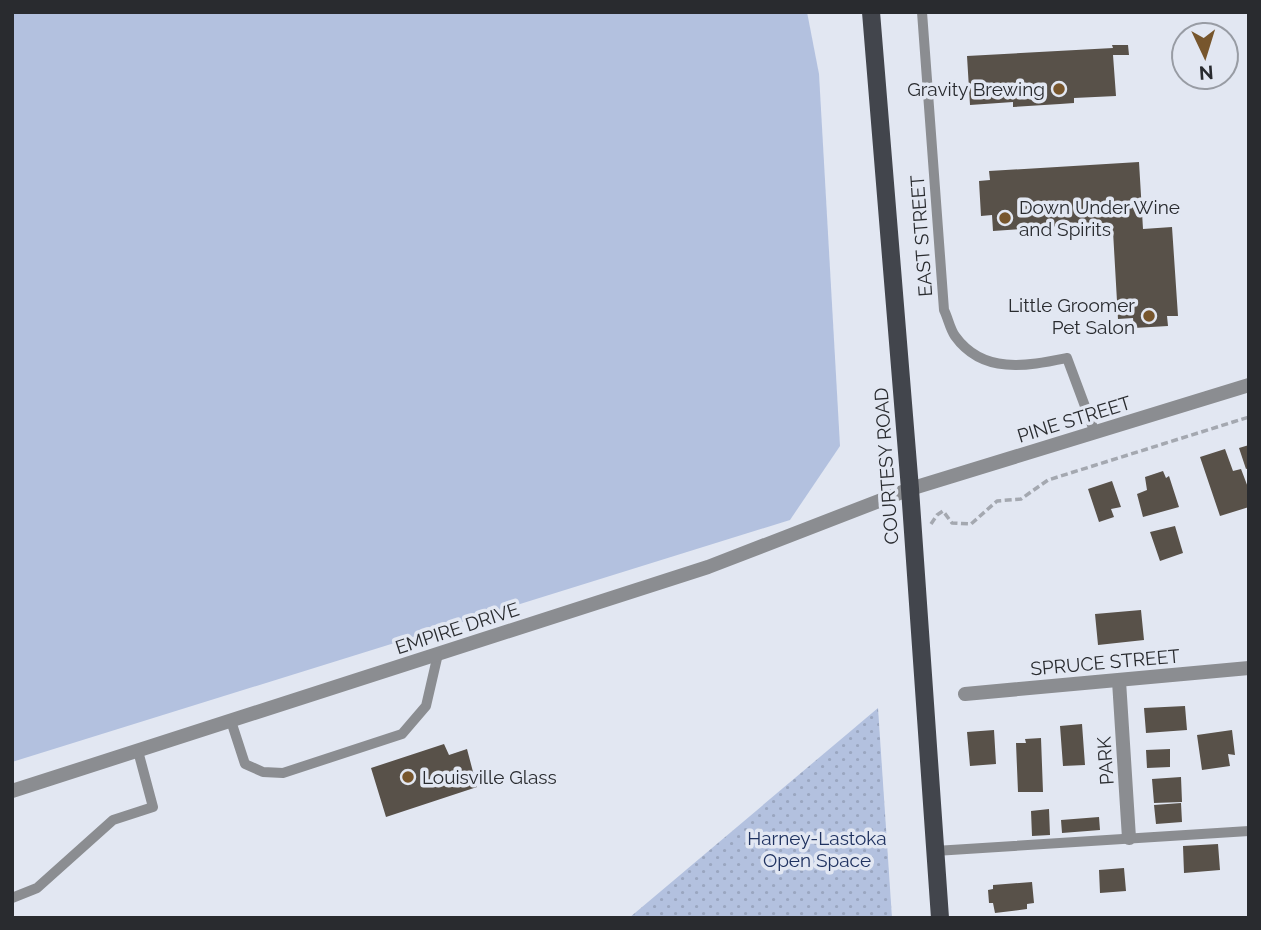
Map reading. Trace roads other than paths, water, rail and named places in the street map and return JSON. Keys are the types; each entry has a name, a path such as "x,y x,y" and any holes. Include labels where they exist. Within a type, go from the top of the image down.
{"main road":[{"name":"COURTESY ROAD","path":"871,12 940,918"}],"street":[{"name":"PINE STREET","path":"909,489 1249,385"},
{"name":"EMPIRE DRIVE","path":"12,791 708,567 909,489"},
{"name":"SPRUCE STREET","path":"965,694 1249,668"},
{"name":"PARK","path":"1119,681 1129,838"}],"lane":[{"name":"EAST STREET","path":"922,12 944,310 955,335 974,355 998,366 1025,367 1067,358 1095,433"},
{"path":"231,721 245,764 263,772 283,773 402,734 426,706 438,654"},
{"path":"12,898 37,888 113,820 153,807 138,751"},
{"path":"935,850 1249,831"}],"place":[{"name":"Gravity Brewing","path":"1059,89"},
{"name":"Down Under Wine and Spirits","path":"1005,218"},
{"name":"Little Groomer Pet Salon","path":"1149,316"},
{"name":"Louisville Glass","path":"408,777"}],"park label":[{"name":"Harney-Lastoka Open Space","path":"817,849"}]}
